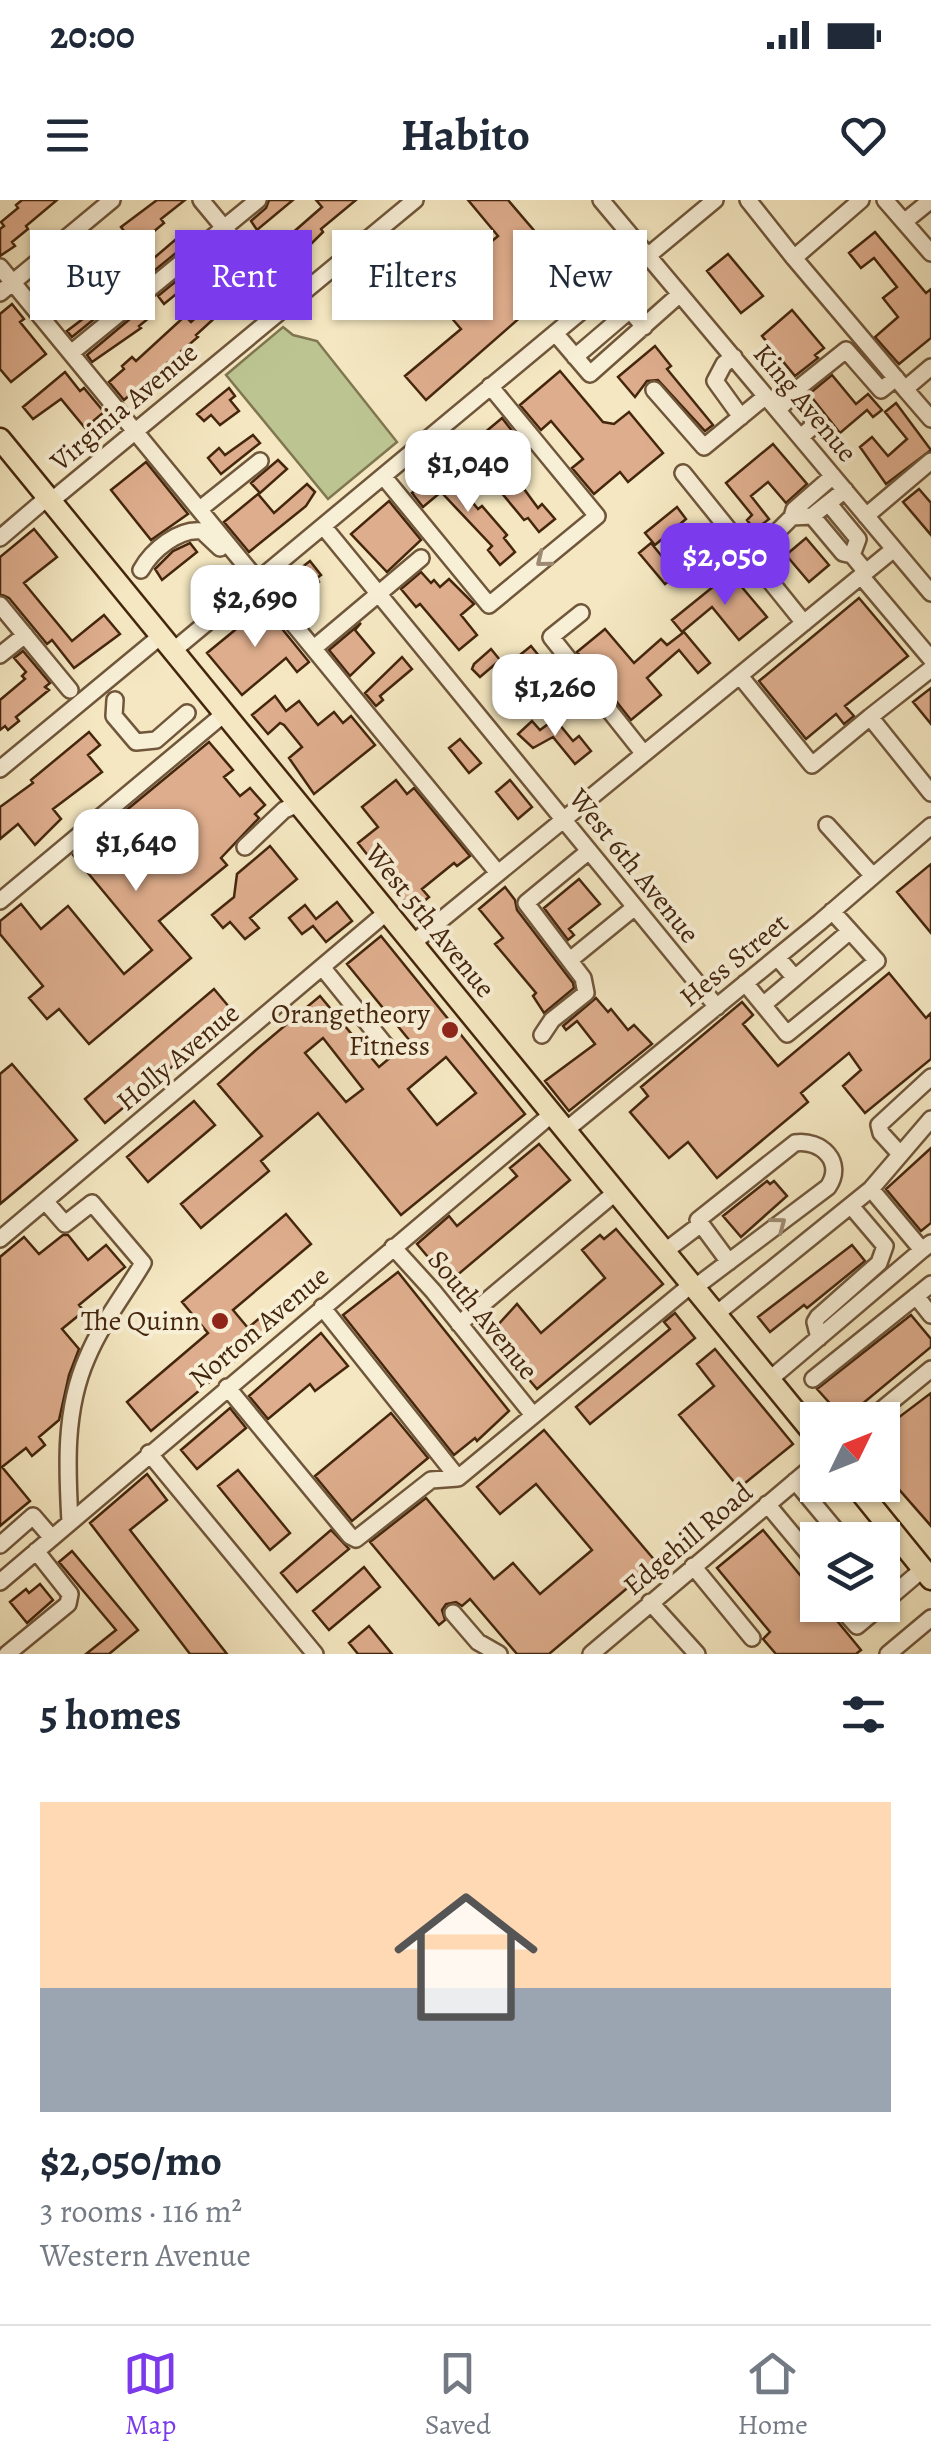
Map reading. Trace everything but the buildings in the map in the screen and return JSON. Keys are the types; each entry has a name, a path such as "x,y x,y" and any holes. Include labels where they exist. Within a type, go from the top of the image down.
{"main road":[{"name":"West 5th Avenue","path":"0,439 800,1417"},
{"path":"869,1502 927,1574"}],"street":[{"path":"6,288 112,200"},
{"path":"201,200 224,228"},
{"path":"72,353 258,200"},
{"name":"Virginia Avenue","path":"312,285 415,200"},
{"name":"King Avenue","path":"601,200 931,593"},
{"path":"686,200 698,215"},
{"path":"0,769 258,580 715,200"},
{"path":"748,200 931,419"},
{"path":"794,258 861,200"},
{"path":"885,200 931,252"},
{"path":"904,222 931,200"},
{"path":"0,267 6,288 72,353 498,873"},
{"path":"555,333 590,374 680,294"},
{"name":"Virginia Avenue","path":"0,538 270,320"},
{"path":"778,410 846,350 881,390 931,367"},
{"path":"734,357 724,364 715,382 741,417"},
{"path":"383,476 489,605 597,516 490,386"},
{"path":"654,390 704,448 766,396"},
{"path":"795,396 813,416 812,427 801,437"},
{"path":"200,509 260,461"},
{"path":"866,516 929,466"},
{"path":"683,473 804,623"},
{"path":"756,562 768,551 769,540 794,510 833,476"},
{"path":"792,517 812,516 845,490"},
{"path":"829,504 858,539 852,555"},
{"path":"812,516 843,553 852,555 931,658"},
{"name":"West 6th Avenue","path":"323,526 716,1006"},
{"path":"142,570 146,560 177,536 194,530 209,535 226,555"},
{"path":"744,548 762,539 769,540"},
{"path":"413,943 894,550"},
{"path":"314,648 420,558"},
{"path":"916,576 931,566"},
{"path":"0,605 70,690"},
{"path":"581,613 551,637 644,754"},
{"path":"0,655 25,635"},
{"path":"740,676 812,766 931,669"},
{"path":"115,700 114,716 136,742 156,740 187,714"},
{"path":"0,901 224,714"},
{"path":"870,717 931,793"},
{"path":"245,847 284,810 298,804"},
{"path":"827,825 873,876"},
{"name":"Hess Street","path":"566,1130 931,826"},
{"path":"542,1035 552,1020 586,993 583,978 526,903 589,850"},
{"path":"570,960 636,907"},
{"path":"745,983 787,1034 877,961 832,911"},
{"name":"Holly Avenue","path":"6,1234 387,912"},
{"path":"763,1004 850,931"},
{"path":"777,957 794,978"},
{"path":"322,967 386,1046"},
{"path":"900,1154 881,1133 879,1125 931,1076"},
{"name":"Norton Avenue","path":"6,1576 552,1114"},
{"path":"715,1314 871,1189 931,1119"},
{"path":"227,1387 356,1539 432,1480 458,1478 692,1286 729,1262 828,1188 834,1168 826,1152 803,1142 787,1149 698,1220 729,1262"},
{"path":"818,1335 818,1316 879,1263 885,1246 828,1188"},
{"path":"769,1380 927,1247 871,1189"},
{"path":"459,1324 616,1192"},
{"path":"46,1201 65,1224 92,1204 143,1263 85,1361 72,1409 67,1458 70,1522"},
{"path":"0,1214 6,1234"},
{"path":"664,1252 701,1224"},
{"name":"South Avenue","path":"393,1247 533,1415"},
{"path":"813,1379 931,1284"},
{"path":"916,1296 931,1315"},
{"path":"322,1308 458,1478"},
{"path":"891,1402 931,1369"},
{"path":"149,1453 315,1654"},
{"name":"Edgehill Road","path":"591,1654 800,1477"},
{"path":"795,1481 829,1522"},
{"path":"767,1504 800,1544"},
{"path":"0,1545 33,1516 52,1538"},
{"path":"0,1647 6,1654 68,1604 70,1594 36,1552"},
{"path":"0,1557 6,1576"},
{"path":"693,1566 752,1638"},
{"path":"900,1593 927,1574"},
{"path":"650,1602 697,1654"},
{"path":"453,1613 478,1642 499,1654"},
{"path":"888,1654 929,1625"}],"green space":[{"path":"283,327 293,335 317,341 397,442 328,499 226,375"}],"place":[{"name":"Orangetheory Fitness","path":"450,1030"},
{"name":"The Quinn","path":"220,1321"}]}
